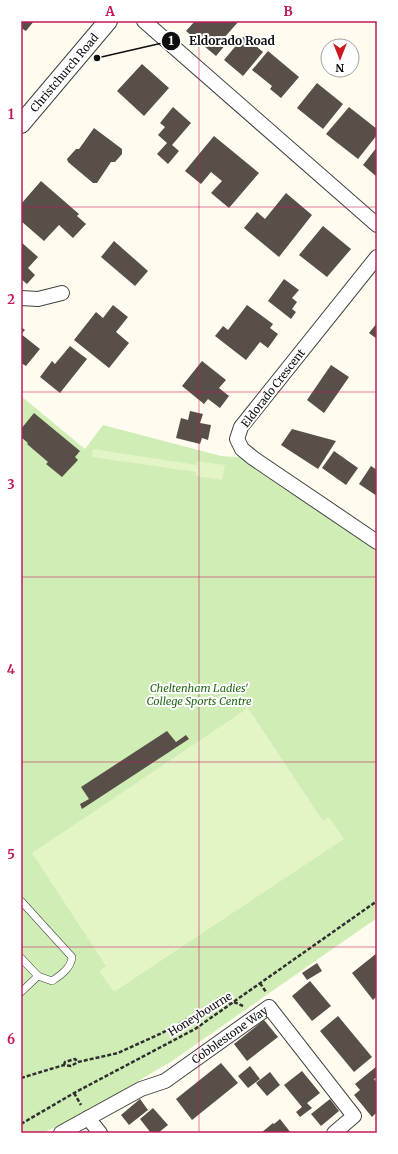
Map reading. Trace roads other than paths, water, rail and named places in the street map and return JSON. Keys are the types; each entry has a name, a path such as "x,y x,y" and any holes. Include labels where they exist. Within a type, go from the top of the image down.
{"street":[{"name":"Christchurch Road","path":"21,124 108,21"},
{"path":"144,21 377,225"},
{"name":"Eldorado Crescent","path":"377,257 242,427 237,439 242,449 253,458 377,542"},
{"path":"21,298 38,299 62,293"},
{"name":"Cobblestone Way","path":"88,1118 141,1089 165,1081 269,1007 354,1116 334,1133"},
{"path":"61,1133 88,1118 100,1133"}],"lane":[{"path":"21,901 72,957 72,963 52,981 38,976 21,958"},
{"path":"21,992 38,976"}],"place":[{"name":"Eldorado Road","path":"97,58"}],"park label":[{"name":"Cheltenham Ladies' College Sports Centre","path":"199,694"}]}
